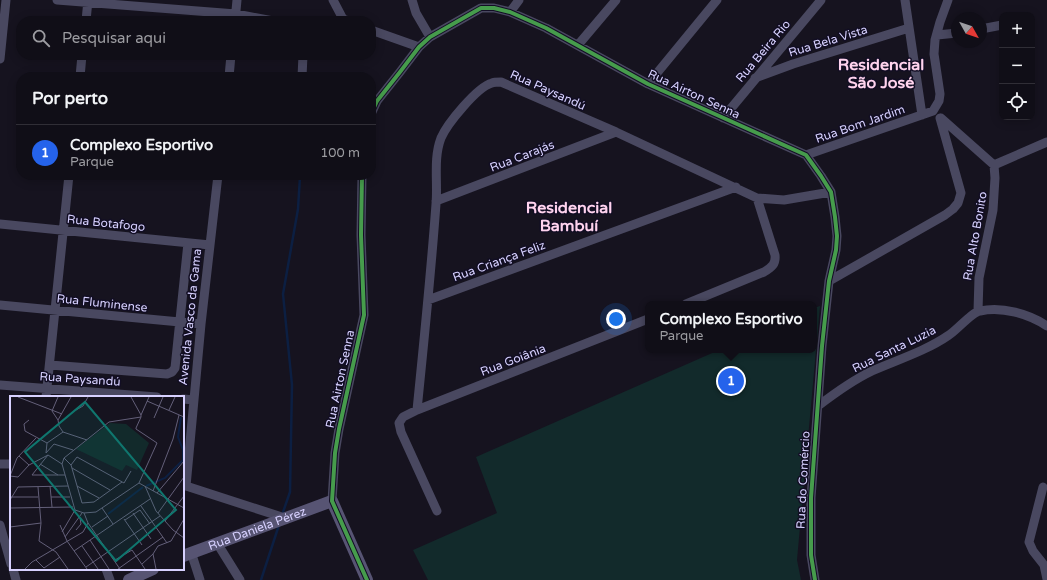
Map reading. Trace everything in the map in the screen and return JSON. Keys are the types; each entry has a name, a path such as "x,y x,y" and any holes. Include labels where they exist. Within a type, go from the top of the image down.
{"street":[{"path":"0,59 6,0"},
{"path":"57,0 217,16"},
{"path":"235,16 237,0"},
{"path":"333,0 341,16"},
{"path":"412,0 416,13 430,37"},
{"path":"510,12 519,0"},
{"path":"578,45 616,0"},
{"path":"648,84 717,0"},
{"name":"Rua Beira Rio","path":"723,118 821,0"},
{"path":"905,0 922,115"},
{"path":"933,111 940,101 934,54 937,35 948,0"},
{"path":"87,16 88,2"},
{"name":"Rua Airton Senna","path":"376,105 419,47 430,37 480,4 510,12 578,45 648,84 806,155"},
{"path":"987,28 999,26"},
{"name":"Rua Bela Vista","path":"755,78 793,64 909,28"},
{"path":"376,32 419,47"},
{"path":"937,35 951,34"},
{"path":"80,72 82,60"},
{"path":"229,72 231,60"},
{"path":"302,72 303,60"},
{"name":"Rua Paysandú","path":"417,410 436,202 437,154 441,138 447,127 465,105 480,90 491,83 501,82 616,132 757,198 784,200 831,192"},
{"name":"Rua Bom Jardim","path":"806,155 933,111"},
{"name":"Rua Alto Bonito","path":"933,111 994,165 994,210 979,278 978,311"},
{"name":"Rua Alto Bonito","path":"829,281 950,212 958,203 961,193 940,118"},
{"name":"Rua Carajás","path":"436,202 616,132"},
{"path":"994,165 1047,142"},
{"path":"806,155 831,192 835,217 836,250 829,281 818,406"},
{"path":"47,393 68,180"},
{"name":"Avenida Vasco da Gama","path":"184,485 217,180"},
{"name":"Rua Airton Senna","path":"362,180 360,235 364,315 339,428 335,453 332,500 367,580"},
{"name":"Rua Criança Feliz","path":"428,300 736,188"},
{"path":"693,301 764,272 774,264 776,260 775,255 757,198"},
{"name":"Rua Botafogo","path":"0,224 210,245"},
{"path":"50,365 167,374 172,372 175,368 188,243"},
{"name":"Rua Fluminense","path":"0,305 201,324"},
{"path":"978,311 1005,311 1019,314 1034,318 1047,326"},
{"name":"Rua Santa Luzia","path":"818,406 838,391 870,372 922,350 949,335 978,311"},
{"name":"Rua Goiânia","path":"438,511 401,432 399,423 403,417 417,410 645,320"},
{"name":"Rua Paysandú","path":"0,385 47,393 130,396"},
{"path":"184,399 194,400"},
{"name":"Rua do Comércio","path":"815,580 811,555 810,514 818,406"},
{"path":"184,485 281,518"},
{"path":"1043,487 1030,542 1033,551 1044,565 1047,579"},
{"name":"Rua Daniela Pérez","path":"187,554 332,500"},
{"path":"0,525 10,560"},
{"path":"217,543 240,580"},
{"path":"187,554 200,580"},
{"path":"13,570 16,580"},
{"path":"106,570 110,580"},
{"path":"129,580 151,570"}],"green space":[{"path":"820,306 817,339 817,307"},
{"path":"712,353 816,353 797,560 801,580 428,580 413,550 497,513 476,457"}],"waterway":[{"path":"282,515 290,492 292,385 283,294 298,209 300,180"},
{"path":"261,580 279,525"}],"cycle path":[{"path":"376,103 419,47 430,37 481,8 494,8 510,12 546,28 648,84 806,155 831,192 837,236 836,250 829,281 822,346 811,498 811,555 815,580"},
{"path":"362,180 361,235 364,315 339,429 335,453 332,501 367,580"}],"place":[{"name":"Complexo Esportivo","path":"731,381"}],"district":[{"name":"Residencial São José","path":"881,73"},
{"name":"Residencial Bambuí","path":"569,216"}]}
